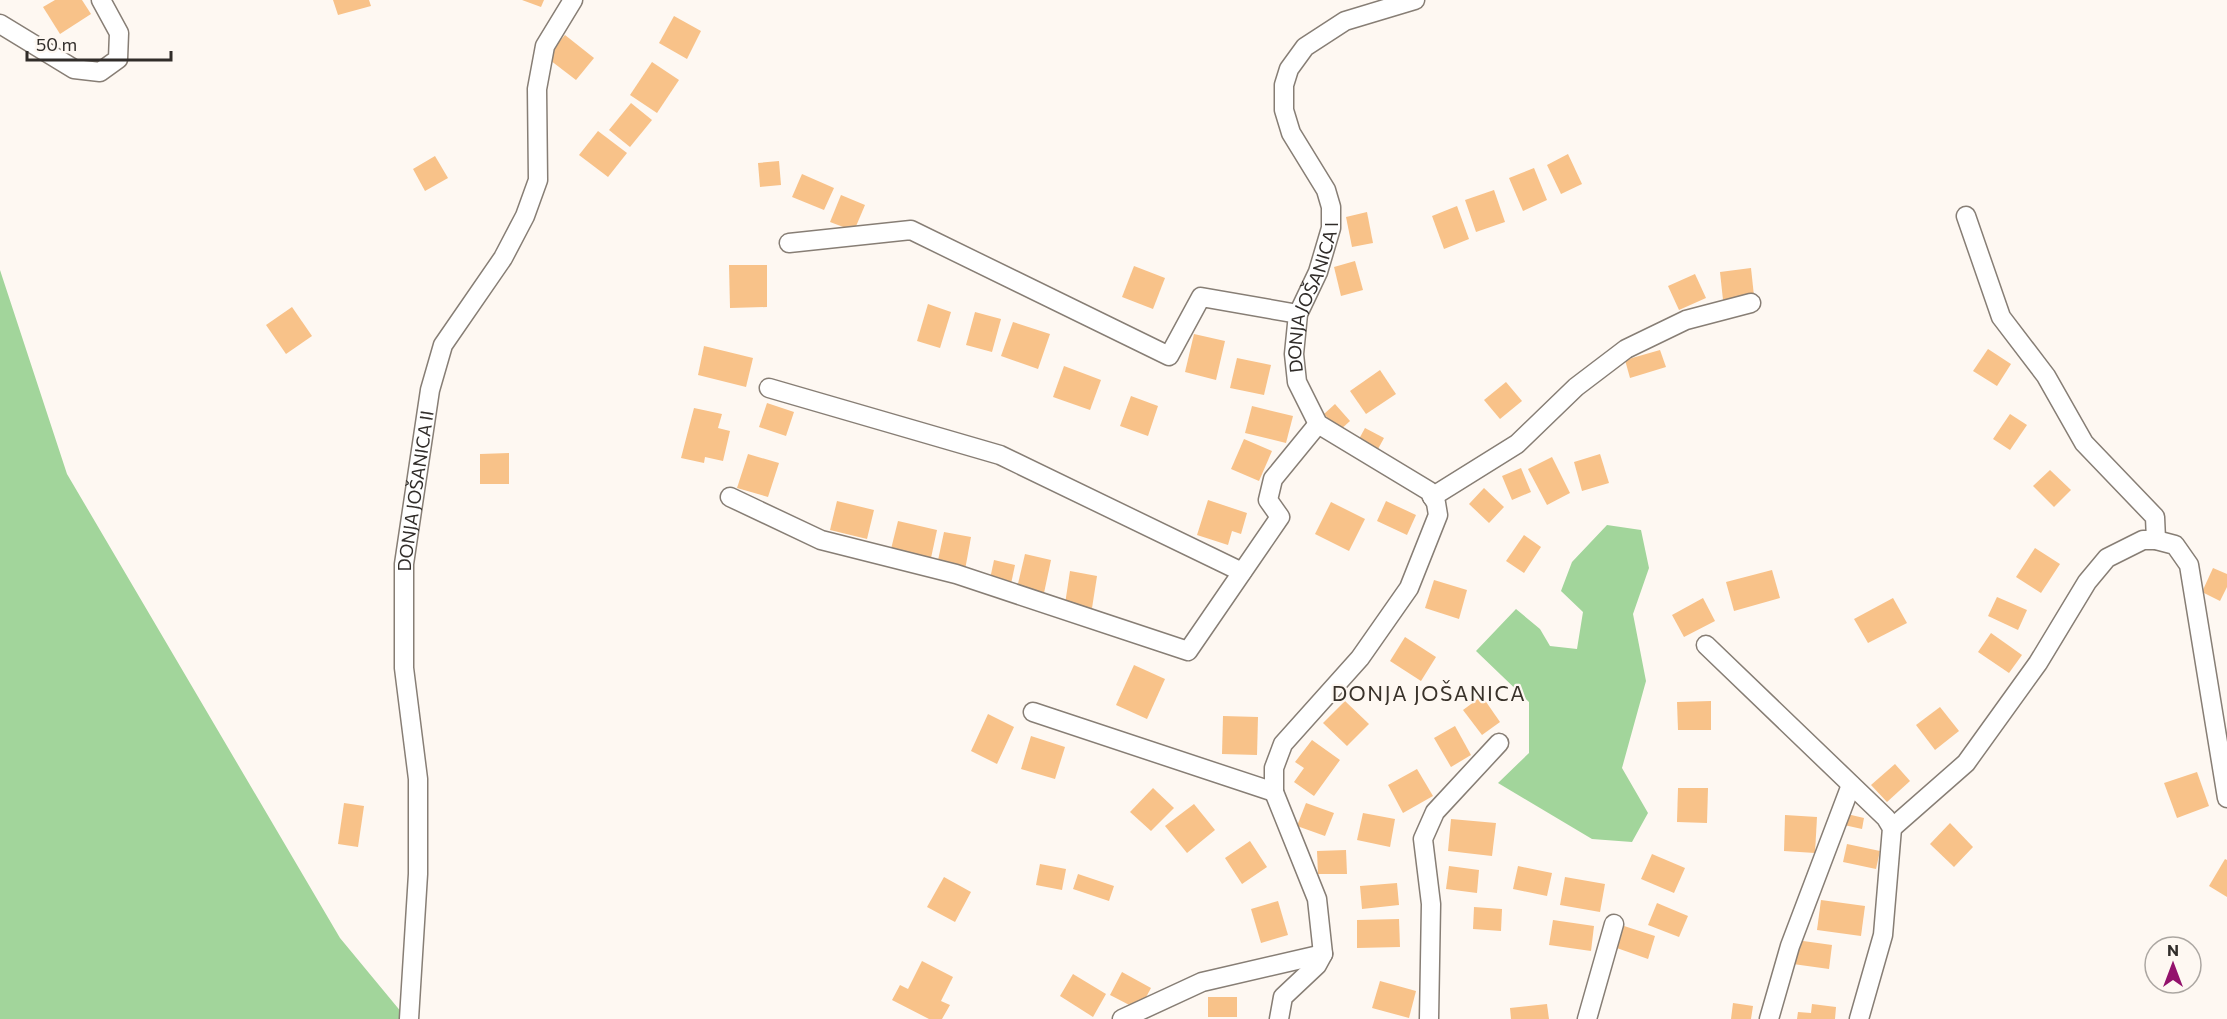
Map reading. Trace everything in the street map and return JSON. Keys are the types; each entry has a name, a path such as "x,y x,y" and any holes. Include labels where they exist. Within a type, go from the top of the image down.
{"street":[{"path":"0,24 74,69 100,72 118,59 119,33 101,0"},
{"name":"DONJA JOŠANICA II","path":"410,1019 418,874 418,779 404,668 404,564 430,390 443,345 502,258 525,216 538,180 537,89 545,46 573,0"},
{"name":"DONJA JOŠANICA I","path":"1318,424 1297,382 1294,354 1298,314 1318,272 1331,228 1331,207 1326,190 1292,133 1284,110 1284,85 1289,69 1305,47 1345,21 1415,0"},
{"path":"1966,216 2001,317 2046,376 2084,443 2155,518 2156,540"},
{"path":"789,243 911,230 1169,356 1201,297 1298,314"},
{"path":"1432,497 1517,444 1576,387 1626,349 1686,320 1751,303"},
{"path":"769,388 1000,455 1242,572"},
{"path":"730,497 821,540 956,574 1188,651 1280,517 1268,500 1273,479 1318,424 1416,483 1432,497 1438,515 1409,588 1360,658 1283,744 1274,768 1274,792 1317,899 1323,954 1317,965 1283,997 1279,1019"},
{"path":"1858,1019 1883,934 1892,828 1966,763 2038,663 2087,582 2107,558 2143,540 2156,540 2175,545 2189,565 2227,798"},
{"path":"1706,645 1851,785 1892,828"},
{"path":"1033,712 1274,792"},
{"path":"1429,1019 1431,904 1424,839 1435,812 1499,743"},
{"path":"1769,1019 1790,946 1851,785"},
{"path":"1587,1019 1614,924"},
{"path":"1122,1019 1202,982 1323,954"}],"green space":[{"path":"0,270 67,474 340,938 407,1019 0,1019"},
{"path":"1607,525 1641,530 1649,568 1633,614 1646,681 1622,768 1648,813 1632,842 1592,839 1498,783 1529,753 1529,702 1476,651 1516,609 1540,629 1550,646 1577,649 1583,612 1561,591 1572,562"}],"building":[{"path":"55,0 82,0 91,14 60,34 43,7"},
{"path":"333,0 369,0 371,6 338,15"},
{"path":"522,0 544,0 541,7"},
{"path":"674,16 701,31 687,59 659,43"},
{"path":"565,35 594,58 576,80 546,57"},
{"path":"652,62 679,80 657,113 630,95"},
{"path":"631,103 652,120 630,147 609,130"},
{"path":"598,131 627,153 608,177 579,155"},
{"path":"1568,154 1582,184 1561,194 1547,165"},
{"path":"435,156 448,178 425,191 413,169"},
{"path":"779,161 781,185 760,187 758,163"},
{"path":"1534,168 1547,200 1523,211 1509,178"},
{"path":"802,174 834,188 824,210 792,197"},
{"path":"1494,190 1505,222 1476,232 1465,200"},
{"path":"841,195 865,205 854,231 830,222"},
{"path":"1457,206 1469,239 1444,249 1432,216"},
{"path":"1367,212 1373,243 1352,247 1346,217"},
{"path":"1355,261 1363,290 1341,296 1334,267"},
{"path":"729,265 767,265 767,307 730,308"},
{"path":"1134,266 1165,278 1153,309 1122,297"},
{"path":"1751,268 1754,296 1723,300 1720,272"},
{"path":"1695,274 1706,298 1679,310 1668,286"},
{"path":"928,304 951,312 940,348 917,341"},
{"path":"292,307 312,336 286,354 266,325"},
{"path":"975,312 1001,319 992,352 966,345"},
{"path":"1013,322 1050,334 1038,369 1001,356"},
{"path":"1194,334 1225,341 1216,380 1185,372"},
{"path":"704,346 753,358 746,387 698,375"},
{"path":"1988,349 2011,364 1997,386 1973,371"},
{"path":"1660,350 1666,367 1630,378 1625,360"},
{"path":"1237,358 1271,365 1264,395 1230,388"},
{"path":"1064,366 1101,380 1090,410 1053,397"},
{"path":"1380,370 1396,394 1366,414 1350,391"},
{"path":"1506,382 1522,401 1500,419 1484,400"},
{"path":"1131,396 1158,406 1148,436 1120,426"},
{"path":"767,403 794,412 786,436 759,427"},
{"path":"1335,404 1350,421 1339,431 1324,414"},
{"path":"1252,406 1293,416 1286,443 1245,433"},
{"path":"694,408 722,414 718,428 730,431 723,461 705,457 704,463 681,458"},
{"path":"2010,414 2027,425 2010,450 1993,439"},
{"path":"1365,428 1384,438 1378,449 1359,439"},
{"path":"1244,439 1272,451 1259,481 1231,469"},
{"path":"509,453 509,484 480,484 480,454"},
{"path":"748,454 779,463 768,497 737,488"},
{"path":"1600,454 1609,483 1582,491 1574,462"},
{"path":"1552,457 1570,493 1547,505 1528,469"},
{"path":"1521,468 1531,492 1512,500 1502,476"},
{"path":"2050,470 2071,490 2054,507 2033,486"},
{"path":"1484,488 1504,507 1489,523 1469,504"},
{"path":"1208,500 1247,513 1241,534 1232,531 1228,545 1197,535"},
{"path":"837,501 874,510 867,539 830,530"},
{"path":"1386,501 1416,515 1407,535 1377,521"},
{"path":"1331,502 1365,519 1349,551 1315,534"},
{"path":"898,521 937,530 931,558 891,549"},
{"path":"944,532 971,537 965,570 937,565"},
{"path":"1524,535 1541,547 1524,573 1506,561"},
{"path":"2035,548 2060,564 2041,593 2016,577"},
{"path":"1025,554 1051,560 1044,593 1017,588"},
{"path":"994,560 1015,565 1011,584 990,579"},
{"path":"2213,568 2227,574 2227,587 2220,601 2202,592"},
{"path":"1772,570 1780,598 1734,611 1726,582"},
{"path":"1070,571 1097,576 1092,608 1065,604"},
{"path":"1434,580 1467,590 1459,619 1425,608"},
{"path":"1997,597 2027,610 2018,630 1988,616"},
{"path":"1703,598 1715,621 1684,637 1672,615"},
{"path":"1893,598 1907,623 1868,643 1854,619"},
{"path":"1991,633 2022,655 2009,673 1978,652"},
{"path":"1405,637 1436,657 1421,681 1390,661"},
{"path":"1134,665 1165,679 1147,719 1116,705"},
{"path":"1482,696 1500,722 1482,735 1463,710"},
{"path":"1345,701 1369,724 1347,746 1323,723"},
{"path":"1711,701 1711,730 1678,730 1677,702"},
{"path":"1940,707 1959,731 1935,750 1916,725"},
{"path":"988,714 1014,727 997,764 971,751"},
{"path":"1223,716 1258,717 1257,755 1222,754"},
{"path":"1455,726 1471,755 1451,767 1434,738"},
{"path":"1031,736 1065,747 1055,779 1021,769"},
{"path":"1312,740 1340,760 1314,796 1294,782 1304,768 1295,762"},
{"path":"1895,764 1910,781 1887,802 1871,785"},
{"path":"1417,769 1433,796 1403,813 1388,785"},
{"path":"2197,772 2209,806 2177,818 2164,783"},
{"path":"1153,788 1174,808 1151,831 1130,812"},
{"path":"1678,788 1708,788 1707,823 1677,822"},
{"path":"344,803 364,806 358,847 338,844"},
{"path":"1306,803 1334,813 1325,836 1297,826"},
{"path":"1194,804 1215,830 1187,853 1165,826"},
{"path":"1363,813 1395,819 1390,847 1357,840"},
{"path":"1847,814 1864,818 1862,829 1844,825"},
{"path":"1785,815 1817,817 1815,853 1784,851"},
{"path":"1451,819 1496,823 1492,856 1448,851"},
{"path":"1950,823 1973,847 1954,867 1930,844"},
{"path":"1250,841 1267,867 1242,884 1225,858"},
{"path":"1847,844 1880,851 1876,869 1843,862"},
{"path":"1346,850 1347,874 1318,874 1317,851"},
{"path":"1652,854 1685,868 1674,893 1641,879"},
{"path":"2225,859 2227,860 2227,897 2209,886"},
{"path":"1040,864 1066,869 1062,890 1036,885"},
{"path":"1449,866 1479,870 1477,893 1446,889"},
{"path":"1518,866 1552,873 1547,896 1513,889"},
{"path":"1078,874 1114,886 1109,901 1073,889"},
{"path":"944,877 971,892 955,922 927,907"},
{"path":"1565,877 1605,884 1600,912 1560,905"},
{"path":"1397,883 1399,905 1362,909 1360,886"},
{"path":"1821,900 1865,906 1861,936 1817,930"},
{"path":"1278,901 1288,935 1261,943 1251,909"},
{"path":"1657,903 1688,916 1679,937 1648,925"},
{"path":"1474,907 1502,909 1501,931 1473,929"},
{"path":"1399,919 1400,947 1357,948 1357,920"},
{"path":"1553,920 1594,926 1591,951 1549,945"},
{"path":"1621,925 1655,936 1648,959 1614,947"},
{"path":"1796,940 1832,945 1829,969 1793,964"},
{"path":"922,961 953,977 941,1001 950,1005 942,1019 929,1019 892,1000 900,985 908,989"},
{"path":"1122,972 1151,988 1139,1010 1110,995"},
{"path":"1073,974 1106,994 1093,1017 1060,996"},
{"path":"1380,981 1416,991 1409,1018 1372,1008"},
{"path":"1208,997 1237,997 1237,1017 1208,1017"},
{"path":"1733,1003 1753,1006 1751,1019 1731,1019"},
{"path":"1547,1004 1549,1019 1511,1019 1510,1008"},
{"path":"1812,1004 1836,1007 1835,1019 1797,1019 1798,1012 1811,1013"}],"district":[{"name":"DONJA JOŠANICA","path":"1429,692"}]}
